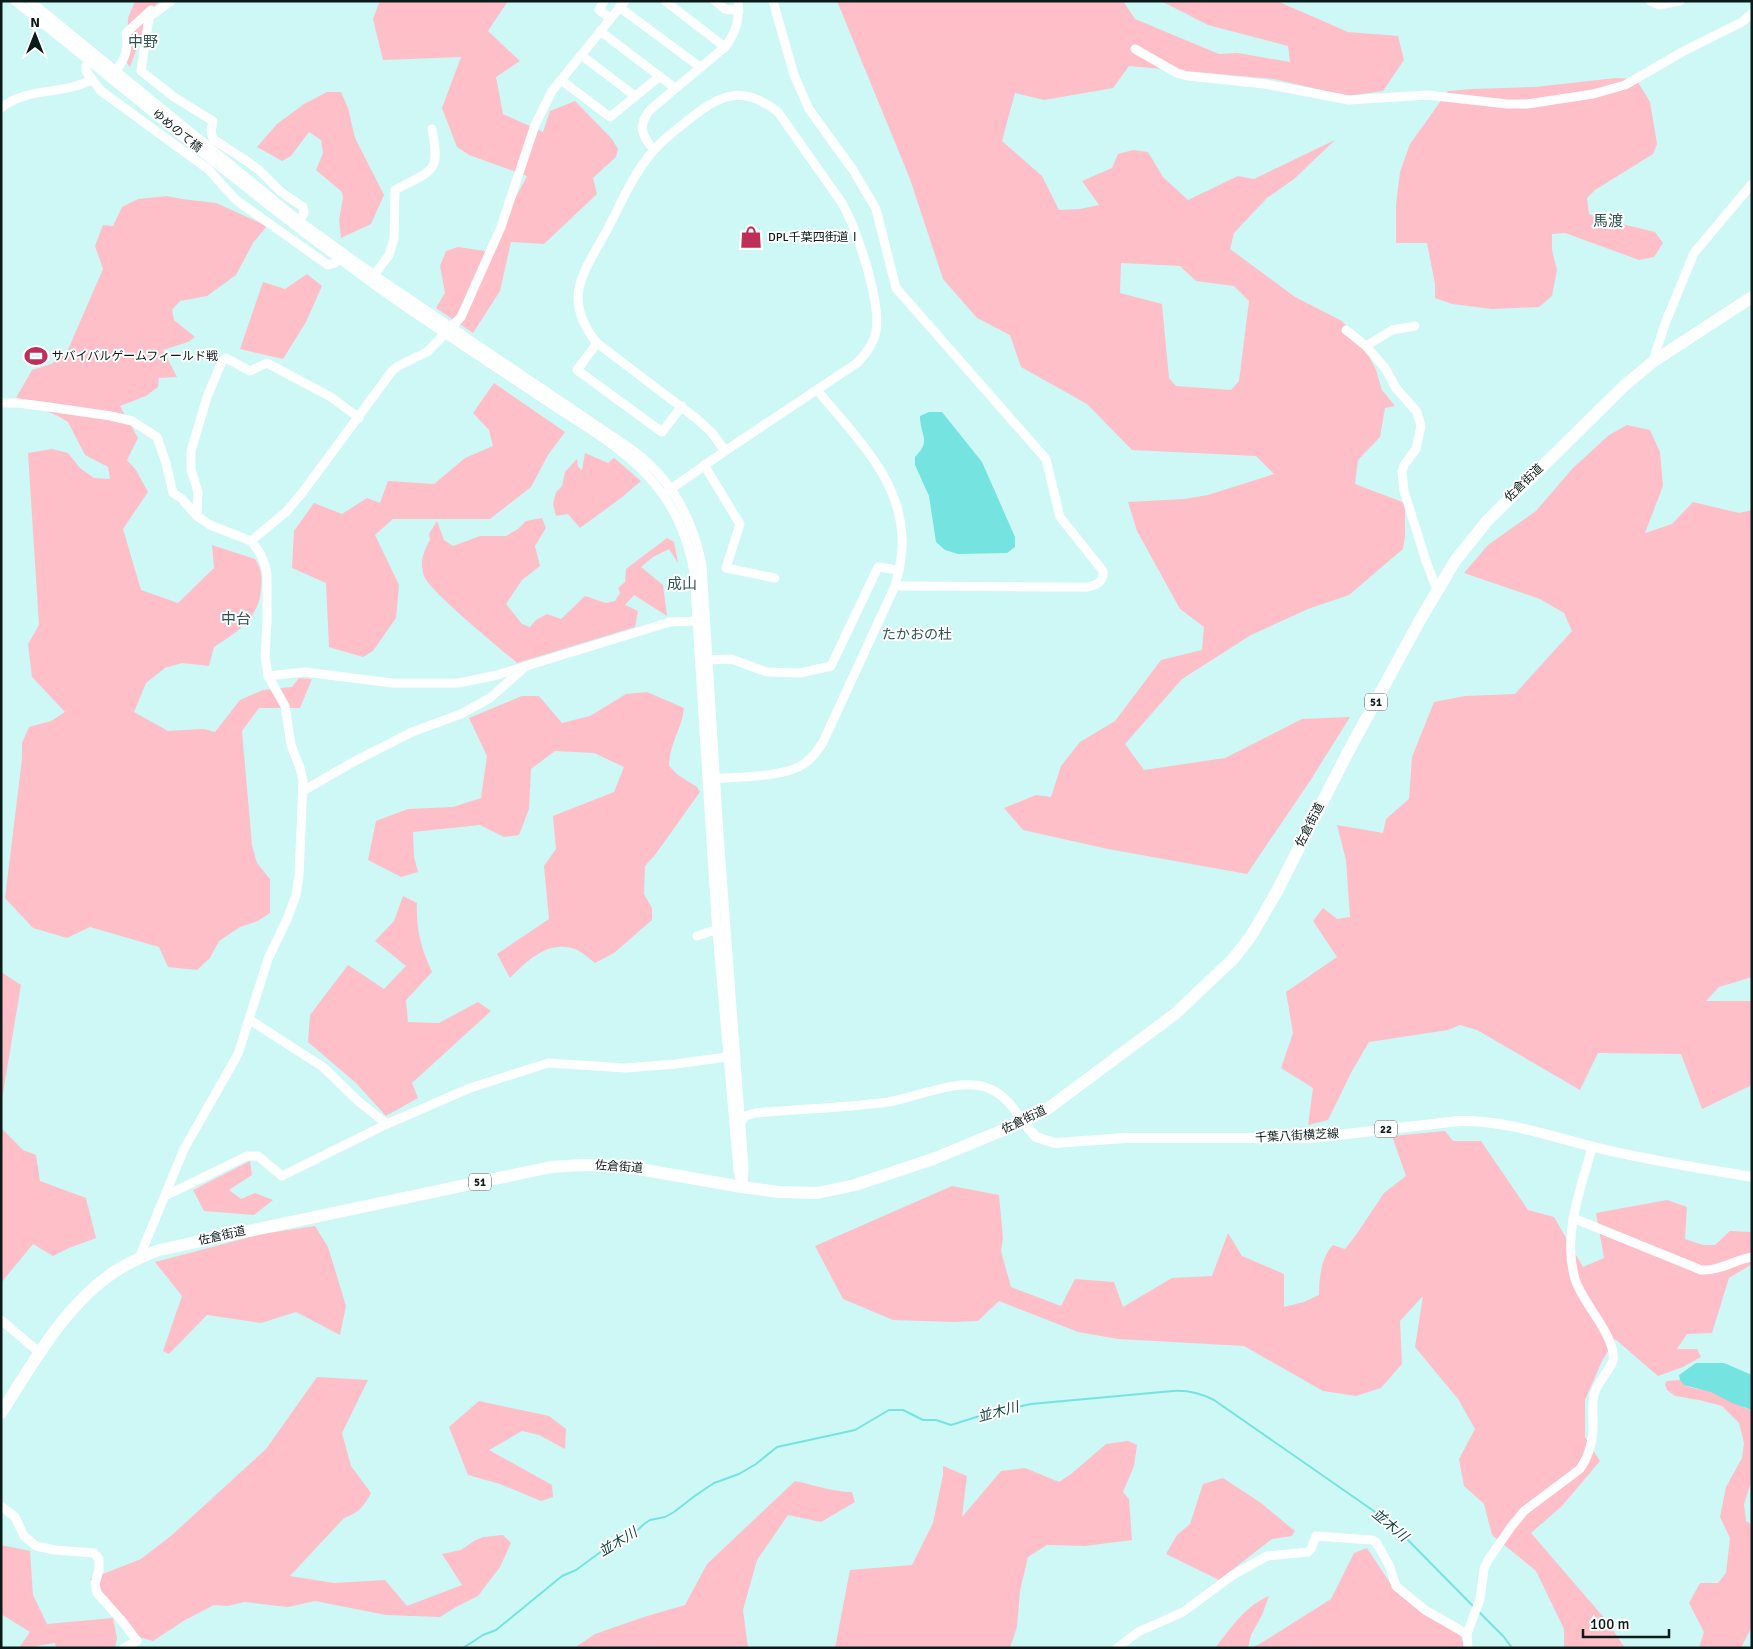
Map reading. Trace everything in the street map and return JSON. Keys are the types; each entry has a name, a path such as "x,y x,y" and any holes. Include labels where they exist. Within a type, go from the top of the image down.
{"highway":[{"name":"佐倉街道","path":"1,1413 40,1353 62,1323 89,1292 113,1273 139,1258 159,1250 550,1168 582,1165 622,1166 780,1192 806,1193 842,1189 933,1160 1023,1122 1065,1097 1175,1014 1233,959 1251,936 1276,893 1348,752 1438,590 1455,561 1495,511 1625,385 1654,361 1752,297"}],"main road":[{"name":"千葉八街横芝線","path":"1023,1122 1036,1137 1055,1143 1125,1138 1312,1138 1459,1121 1479,1121 1524,1128 1592,1147 1670,1164 1752,1177"}],"street":[{"path":"15,1 90,61 117,77"},
{"path":"30,1 117,77"},
{"path":"604,1 599,10 610,18"},
{"path":"665,1 725,47"},
{"path":"715,1 725,9 739,11"},
{"path":"654,150 645,140 643,121 651,109 725,47 733,36 737,24 738,1"},
{"path":"773,1 794,75 809,109 853,170 876,209 896,288 1046,459 1060,517 1104,570 1104,577 1101,582 1087,587 895,586"},
{"path":"1650,1 1660,5 1680,1"},
{"path":"117,77 126,56 128,44 126,33 156,5 167,2"},
{"path":"167,2 149,17 141,72 174,97 213,121 211,131 213,139 259,170 281,192 304,207 304,213 299,220"},
{"path":"251,541 287,511 302,494 392,371 398,366 427,352 461,317 501,227 535,125 552,91 622,4 700,67"},
{"path":"1135,50 1177,73 1188,76 1265,84 1349,100 1428,95 1507,104 1526,104 1594,94 1625,85 1684,50 1742,22 1752,13"},
{"path":"600,31 676,88"},
{"path":"581,55 635,96"},
{"path":"90,61 86,66 86,71 101,91 213,173 236,200 328,265 335,263 338,258"},
{"path":"561,80 610,116 660,76"},
{"name":"ゆめのて橋","path":"117,77 242,180"},
{"path":"1,108 22,96 81,85 91,80"},
{"path":"668,491 857,363 873,344 876,332 875,300 854,227 842,203 778,112 765,102 752,96 735,96 719,99 708,104 654,150 633,179 583,276 578,299 581,318 586,329 597,343 682,406 712,433 725,451"},
{"path":"374,275 389,255 394,239 396,190 433,168 436,149 432,128"},
{"path":"197,161 213,139"},
{"path":"242,180 284,217 338,258 449,330"},
{"path":"242,180 596,434 668,491 686,514 696,537 702,566 708,660 717,930 727,1057 738,1170 742,1187"},
{"path":"1654,361 1666,321 1694,253 1752,184"},
{"path":"1366,346 1392,330 1415,326"},
{"path":"1346,330 1366,346 1385,368 1396,388 1417,412 1421,426 1416,450 1404,465 1402,472 1404,491 1426,561 1438,590"},
{"path":"597,343 577,370 662,432 682,406"},
{"path":"197,516 198,492 191,470 191,451 207,397 222,360 226,358 250,371 267,363 331,397 359,418"},
{"path":"711,778 779,773 792,770 804,764 815,754 823,742 895,586 899,570 902,537 900,514 893,493 883,473 817,390"},
{"path":"1,403 49,407 132,421 157,437 174,493 197,516 210,525 251,541 260,553 267,575 265,656 268,676 285,706 291,745 303,781 296,895 268,959 238,1054 184,1149 139,1258"},
{"path":"704,465 740,524 726,568 775,578"},
{"path":"668,491 691,556 725,918 740,1102 744,1168 742,1187"},
{"path":"708,660 731,659 767,672 800,673 831,666 878,567 899,570"},
{"path":"268,676 305,672 392,683 460,683 498,675 670,622 697,621 702,619 705,611"},
{"path":"303,791 353,762 412,732 461,714 490,698 526,666"},
{"path":"698,936 720,929 725,918"},
{"path":"250,1020 323,1067 358,1101 387,1124"},
{"path":"166,1196 247,1156 258,1156 282,1176 387,1124 470,1088 548,1064 626,1068 674,1064 727,1057 731,1054 735,1042"},
{"path":"740,1102 747,1112 755,1113 845,1107 889,1102 945,1088 970,1085 987,1088 1000,1094 1008,1100 1023,1122"},
{"path":"741,1122 745,1116 755,1113"},
{"path":"1468,1648 1467,1634 1480,1599 1484,1568 1488,1560 1524,1511 1580,1469 1586,1461 1593,1442 1592,1401 1594,1392 1613,1361 1614,1355 1611,1343 1580,1292 1575,1278 1571,1252 1573,1218 1592,1147"},
{"path":"1573,1218 1701,1270 1719,1269 1741,1259 1752,1257"},
{"path":"1,1320 40,1353"},
{"path":"1,1506 15,1517 24,1536 36,1546 55,1550 94,1553 99,1559 99,1570 95,1584 97,1593 137,1641 124,1648"},
{"path":"1117,1648 1138,1632 1183,1612 1233,1575 1267,1556 1308,1552 1316,1536 1372,1540 1376,1542 1389,1565 1396,1586 1425,1610 1467,1634"}],"shaded area":[{"path":"135,1 159,1 147,14 146,23 130,67 127,63 128,18"},
{"path":"384,1 508,1 488,31 520,61 496,77 503,114 543,132 550,111 575,101 612,139 618,149 616,157 593,178 597,194 544,244 511,242 500,291 473,333 436,308 445,293 440,266 446,251 458,247 485,251 493,240 527,176 469,155 457,147 442,108 461,57 383,60 373,19 379,3"},
{"path":"837,1 1123,1 1135,19 1219,54 1238,53 1290,62 1288,46 1208,25 1161,1 1277,1 1348,32 1398,36 1404,60 1383,91 1347,96 1274,79 1129,66 1113,88 1044,100 1015,93 1002,141 1042,176 1059,210 1080,209 1099,205 1082,181 1112,168 1118,154 1133,150 1148,152 1163,177 1188,200 1238,176 1254,179 1335,140 1294,179 1267,198 1234,233 1230,249 1295,297 1342,321 1361,341 1376,370 1382,390 1395,406 1385,408 1380,437 1358,460 1355,484 1405,503 1403,549 1349,595 1308,609 1251,635 1182,679 1125,744 1144,770 1225,758 1302,719 1350,717 1310,781 1247,874 1108,849 1023,830 1004,808 1036,795 1051,797 1061,766 1080,742 1115,721 1161,660 1202,650 1204,627 1180,609 1137,531 1128,502 1184,499 1208,495 1274,474 1256,456 1132,450 1087,404 1021,367 1010,335 977,318 943,279 910,179","holes":["1121,263 1180,266 1196,281 1234,286 1249,301 1239,381 1231,390 1176,386 1169,378 1162,304 1120,293"]},
{"path":"1616,78 1636,79 1650,102 1657,144 1653,154 1595,190 1587,198 1589,214 1601,219 1655,232 1663,243 1654,257 1639,260 1565,233 1552,234 1552,250 1557,270 1552,296 1539,307 1492,309 1452,304 1435,298 1435,284 1427,243 1396,243 1396,205 1400,172 1410,144 1448,91 1535,87"},
{"path":"327,92 341,92 348,108 355,138 384,195 371,224 341,238 339,220 343,198 342,192 316,170 323,153 321,140 309,132 291,156 282,161 257,147 277,124 304,104"},
{"path":"167,196 216,203 267,226 253,243 236,275 207,296 180,301 172,310 174,320 195,337 188,342 163,350 177,377 159,378 158,387 146,396 120,406 138,438 127,460 136,470 148,492 123,529 141,590 178,603 214,568 212,545 255,559 260,570 261,584 256,609 251,617 231,636 214,647 209,666 182,663 165,668 146,683 134,712 168,731 204,729 215,732 240,700 263,690 292,687 299,678 312,679 300,708 259,708 242,731 252,845 257,863 270,879 270,913 258,921 240,927 219,941 210,958 197,970 168,967 159,947 90,927 67,938 33,928 5,898 22,759 22,743 29,727 51,721 65,712 32,677 28,644 39,625 28,453 52,449 68,453 80,468 94,478 110,479 108,467 85,455 68,422 16,398 32,370 51,364 67,352 103,269 95,246 103,225 113,226 122,207 138,199"},
{"path":"307,274 322,286 306,322 283,359 240,349 263,282 285,289"},
{"path":"494,383 565,432 548,455 531,487 490,519 393,519 375,535 399,585 396,618 373,651 363,657 329,647 326,583 292,568 294,531 314,503 342,514 367,498 380,503 388,481 434,484 465,458 493,446 489,430 473,413"},
{"path":"1627,425 1650,430 1660,452 1663,486 1645,533 1672,524 1693,502 1739,513 1752,510 1752,977 1719,987 1706,1001 1752,1001 1752,1085 1702,1109 1681,1054 1598,1053 1580,1090 1477,1030 1460,1025 1448,1030 1369,1042 1352,1071 1328,1120 1308,1125 1313,1088 1281,1068 1293,1033 1286,992 1337,957 1313,921 1323,908 1337,919 1350,917 1346,860 1337,825 1383,833 1386,819 1409,799 1412,757 1434,702 1465,696 1515,694 1572,631 1564,613 1540,599 1464,573 1488,545 1536,511 1572,469 1609,435"},
{"path":"585,453 608,463 614,458 641,481 580,528 568,514 556,516 553,504 556,492 562,486 565,472 577,459 578,467 582,470"},
{"path":"542,518 546,528 535,546 540,566 522,580 506,604 522,624 530,627 536,620 547,614 561,619 585,596 606,603 615,601 620,593 618,588 625,582 626,569 667,538 674,542 678,563 669,549 653,557 641,567 663,585 667,616 634,595 625,605 638,611 635,627 517,663 452,607 429,584 424,576 423,557 430,539 429,534 437,521 444,540 453,546 480,536 506,536 518,529 526,521"},
{"path":"647,692 684,708 671,751 669,766 678,775 697,787 700,792 645,866 644,894 652,908 652,920 614,953 595,963 575,949 556,947 547,949 531,959 510,978 497,954 549,919 544,866 556,849 553,816 614,792 624,767 594,753 555,751 531,769 529,809 519,835 504,837 480,825 413,832 414,857 418,872 401,877 368,860 376,821 408,809 453,807 481,798 487,756 469,718 522,696 539,696 562,723 590,716 626,694"},
{"path":"403,896 417,903 417,922 420,939 432,972 406,1000 408,1022 439,1023 478,1002 491,1011 412,1083 418,1098 386,1116 356,1083 308,1042 310,1015 348,965 384,989 406,966 375,941 394,921"},
{"path":"1,972 21,985 1,1105"},
{"path":"1,1128 23,1150 36,1155 40,1181 86,1198 96,1238 53,1256 33,1244 1,1283"},
{"path":"1445,1131 1453,1141 1481,1141 1528,1210 1554,1217 1583,1267 1604,1258 1596,1213 1667,1200 1687,1207 1685,1239 1703,1245 1715,1245 1730,1231 1750,1232 1752,1235 1752,1264 1729,1278 1712,1333 1687,1334 1677,1349 1697,1349 1701,1357 1683,1367 1658,1376 1615,1339 1602,1361 1585,1400 1585,1437 1600,1461 1562,1506 1531,1533 1606,1620 1625,1648 1564,1648 1564,1629 1536,1571 1492,1535 1484,1504 1464,1486 1459,1459 1475,1429 1458,1399 1415,1347 1423,1296 1400,1321 1402,1364 1381,1388 1356,1396 1323,1391 1244,1346 1118,1339 1078,1332 999,1301 978,1321 893,1320 843,1299 815,1246 952,1186 999,1195 1003,1238 1001,1251 1011,1287 1061,1306 1075,1279 1114,1282 1123,1307 1172,1278 1212,1276 1228,1233 1242,1256 1284,1274 1284,1307 1304,1302 1319,1295 1322,1268 1329,1250 1333,1245 1345,1249 1384,1193 1406,1176 1392,1136"},
{"path":"250,1161 252,1175 229,1190 241,1199 255,1193 273,1200 254,1215 204,1211 193,1190"},
{"path":"315,1226 328,1247 346,1306 340,1335 296,1312 261,1323 207,1315 169,1354 163,1351 182,1296 155,1262 262,1234"},
{"path":"317,1377 368,1380 342,1433 351,1466 371,1493 366,1502 354,1514 344,1518 290,1576 334,1583 385,1580 407,1606 462,1585 442,1554 461,1550 483,1537 503,1535 511,1543 500,1567 478,1596 440,1617 386,1615 315,1601 288,1607 244,1602 228,1606 214,1605 185,1620 153,1641 125,1633 90,1579 141,1559 172,1535 266,1449"},
{"path":"1680,1380 1687,1386 1712,1392 1752,1410 1752,1479 1744,1504 1746,1521 1752,1525 1752,1626 1741,1648 1699,1648 1704,1632 1689,1603 1700,1583 1718,1583 1726,1573 1730,1538 1720,1517 1726,1487 1742,1458 1744,1443 1739,1423 1722,1406 1675,1396 1667,1390 1665,1384 1667,1381"},
{"path":"479,1401 549,1416 566,1429 565,1449 539,1435 522,1431 489,1450 552,1485 553,1497 541,1501 500,1484 468,1475 449,1427"},
{"path":"1128,1441 1137,1445 1134,1466 1123,1492 1129,1499 1132,1540 1085,1546 1047,1545 1028,1557 1020,1591 1017,1627 1010,1648 835,1648 850,1570 912,1565 933,1523 943,1475 943,1466 967,1476 962,1517 1001,1471 1025,1468 1059,1482 1106,1444"},
{"path":"1223,1478 1261,1503 1295,1531 1292,1536 1272,1539 1219,1580 1166,1554 1177,1535 1190,1524 1203,1484"},
{"path":"795,1481 831,1490 852,1492 855,1502 821,1522 788,1515 757,1560 743,1610 748,1648 574,1648 595,1634 685,1605 707,1564"},
{"path":"1,1545 30,1551 33,1595 47,1624 113,1618 117,1638 115,1648 56,1648 55,1643 36,1646 35,1648 19,1648 30,1632 1,1614"},
{"path":"1367,1548 1394,1589 1458,1631 1466,1648 1250,1648 1258,1645 1331,1599 1354,1553"},
{"path":"1269,1596 1262,1615 1251,1635 1248,1648 1215,1648 1246,1612 1260,1600"}],"water":[{"path":"929,412 942,412 982,462 1015,537 1015,547 1007,553 958,554 945,550 936,542 929,496 915,465 915,457 924,442 920,416"},
{"path":"1696,1363 1724,1363 1752,1375 1752,1410 1732,1403 1711,1392 1684,1385 1679,1375"}],"waterway":[{"name":"並木川","path":"463,1648 483,1635 496,1630 562,1576 576,1570 606,1548 628,1539 650,1520 665,1517 674,1512 714,1483 739,1474 756,1464 777,1447 855,1430 889,1410 903,1410 923,1420 936,1420 951,1425 986,1414 1031,1404 1173,1391 1194,1392 1214,1400 1381,1516 1398,1530 1474,1607"},
{"name":"並木川","path":"1479,1612 1504,1637 1512,1648"}],"place":[{"name":"DPL千葉四街道Ⅰ","path":"751,237"},
{"name":"サバイバルゲームフィールド戦","path":"36,356"}],"district":[{"name":"中野","path":"143,42"},
{"name":"馬渡","path":"1608,221"},
{"name":"成山","path":"682,584"},
{"name":"中台","path":"236,619"},
{"name":"たかおの杜","path":"917,634"}]}
